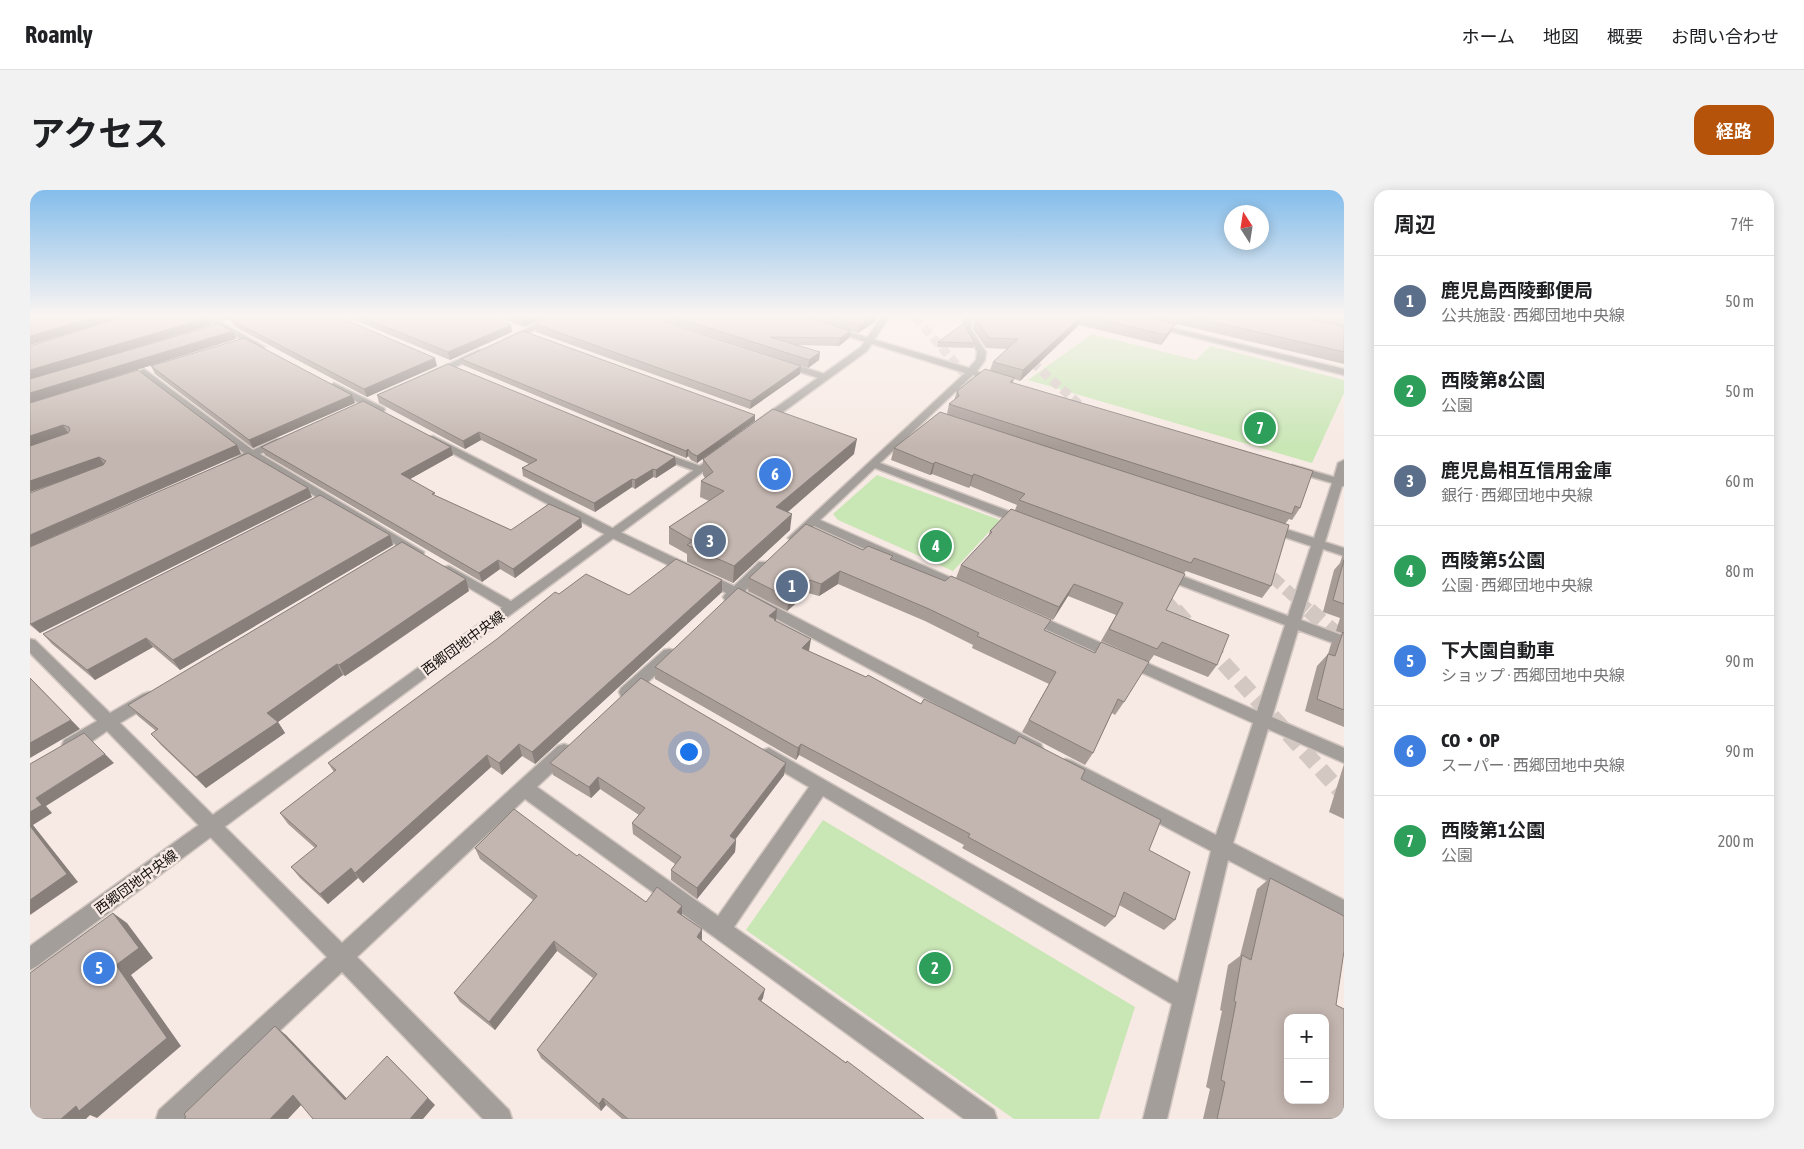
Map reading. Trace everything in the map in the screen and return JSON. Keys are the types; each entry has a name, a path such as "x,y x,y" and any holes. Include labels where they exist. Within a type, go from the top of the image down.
{"street":[{"path":"421,379 444,364 454,360"},
{"path":"773,360 825,377"},
{"path":"752,431 847,360"},
{"path":"933,360 990,378"},
{"path":"721,605 872,464 931,415 972,372 979,360"},
{"path":"1296,360 1344,372"},
{"path":"444,364 466,374"},
{"path":"144,372 252,454 511,607"},
{"path":"324,380 393,417"},
{"path":"751,414 766,420"},
{"path":"419,431 612,533 736,592 1344,911"},
{"path":"225,466 287,438"},
{"name":"西郷団地中央線","path":"30,959 729,447"},
{"path":"646,449 699,469"},
{"path":"1155,1119 1222,847 1318,544 1341,483 1344,463"},
{"path":"872,464 1032,524"},
{"path":"1282,465 1341,483"},
{"path":"306,506 324,497"},
{"path":"812,521 983,596"},
{"path":"1253,522 1344,552"},
{"path":"389,555 406,545"},
{"path":"1153,570 1344,642"},
{"path":"1019,612 1344,756"},
{"path":"33,645 214,826 498,1118"},
{"path":"619,700 677,646"},
{"path":"641,680 658,690"},
{"path":"54,755 160,692"},
{"path":"168,1119 575,740"},
{"path":"752,744 1184,999"},
{"path":"721,929 820,784"},
{"path":"524,788 985,1119"}],"green space":[{"path":"1055,360 1267,360 1344,380 1344,393 1312,463 1028,380"},
{"path":"877,475 1000,520 953,571 838,520 833,514"},
{"path":"823,820 1135,1007 1099,1119 1014,1119 746,930"}],"building":[{"path":"30,360 63,360 30,370"},
{"path":"94,360 137,360 30,393 30,379"},
{"path":"170,360 286,360 352,395 249,440 151,366"},
{"path":"309,360 430,360 364,389"},
{"path":"464,360 604,360 755,415 697,456 688,449 686,451"},
{"path":"637,360 783,360 801,366 751,401"},
{"path":"995,360 1034,360 1023,370 993,362"},
{"path":"448,364 675,457 656,470 653,469 635,480 632,479 594,503 522,468 537,460 479,432 463,441 377,395"},
{"path":"985,369 1015,378 1010,382 1313,471 1300,508 1295,506 1292,514 949,404 959,396 957,391"},
{"path":"138,370 237,445 30,535 30,493 103,465 106,461 99,457 30,481 30,446 68,433 70,430 69,427 63,425 30,436 30,403"},
{"path":"363,401 451,447 401,474 435,493 432,494 511,530 549,504 581,518 513,569 498,560 479,573 261,447"},
{"path":"773,409 857,439 776,507 792,514 734,566 687,545 693,541 669,527 724,491 701,481 713,472 703,459"},
{"path":"940,412 1289,525 1271,586 1194,558 1191,563 1019,500 1025,494 974,474 972,476 935,462 933,464 894,448"},
{"path":"248,453 308,488 30,623 30,547"},
{"path":"320,495 390,535 173,660 146,638 87,670 43,634"},
{"path":"1011,509 1185,574 1166,610 1229,635 1217,665 1162,642 1157,649 1109,629 1123,603 1074,584 1059,607 961,565"},
{"path":"806,524 863,550 868,546 893,556 890,559 945,581 951,576 1051,620 1044,630 1095,653 1101,642 1149,662 1124,702 1118,699 1093,753 1029,720 1056,672 977,636 979,633 929,609 840,571 821,584 810,580 789,598 749,578"},
{"path":"402,542 466,579 339,665 337,664 267,713 278,722 196,777 151,734 158,729 128,705"},
{"path":"676,559 722,580 532,752 519,744 499,763 487,755 355,873 351,868 320,894 291,867 317,846 280,813 336,770 328,763 497,639 555,592 559,594 586,574 629,595"},
{"path":"1344,560 1344,604 1333,600"},
{"path":"738,588 777,609 769,616 774,620 811,639 802,648 866,677 868,675 921,704 924,699 1015,744 1019,736 1085,770 1081,779 1161,820 1149,850 1190,872 1175,920 1124,892 1115,917 968,837 970,834 801,744 798,748 655,667"},
{"path":"1343,632 1344,710 1317,699 1328,654 1335,656"},
{"path":"30,678 71,720 30,743"},
{"path":"641,678 786,763 730,836 736,840 697,888 671,870 681,857 632,823 645,808 598,777 589,787 550,763"},
{"path":"84,733 105,754 36,798 42,805 30,812 30,764"},
{"path":"514,809 577,856 579,854 646,902 657,887 682,906 677,912 702,929 697,937 765,989 758,999 846,1063 847,1061 924,1119 628,1119 603,1098 599,1104 537,1050 597,974 554,941 489,1022 454,993 537,896 475,848"},
{"path":"30,826 67,874 30,900"},
{"path":"1270,878 1344,916 1344,951 1336,1005 1344,1009 1344,1119 1217,1119 1225,1082 1221,1080 1236,1002 1234,1001 1242,955 1251,960"},
{"path":"113,913 139,948 116,965 167,1038 79,1111 76,1106 61,1119 30,1119 30,973"},
{"path":"275,1026 345,1100 387,1056 428,1098 410,1119 313,1119 293,1095 270,1119 184,1119 186,1117 184,1114"}],"tunnel":[{"path":"953,360 983,395"},
{"path":"1030,360 1090,414"},
{"path":"1259,565 1310,611"},
{"path":"1156,589 1176,611"},
{"path":"1175,610 1344,795"},
{"path":"1309,610 1344,641"}],"place":[{"name":"西陵第1公園","path":"1260,428"},
{"name":"CO・OP","path":"775,474"},
{"name":"鹿児島相互信用金庫","path":"710,541"},
{"name":"西陵第5公園","path":"936,546"},
{"name":"鹿児島西陵郵便局","path":"792,586"},
{"name":"下大園自動車","path":"99,968"},
{"name":"西陵第8公園","path":"935,968"}]}
